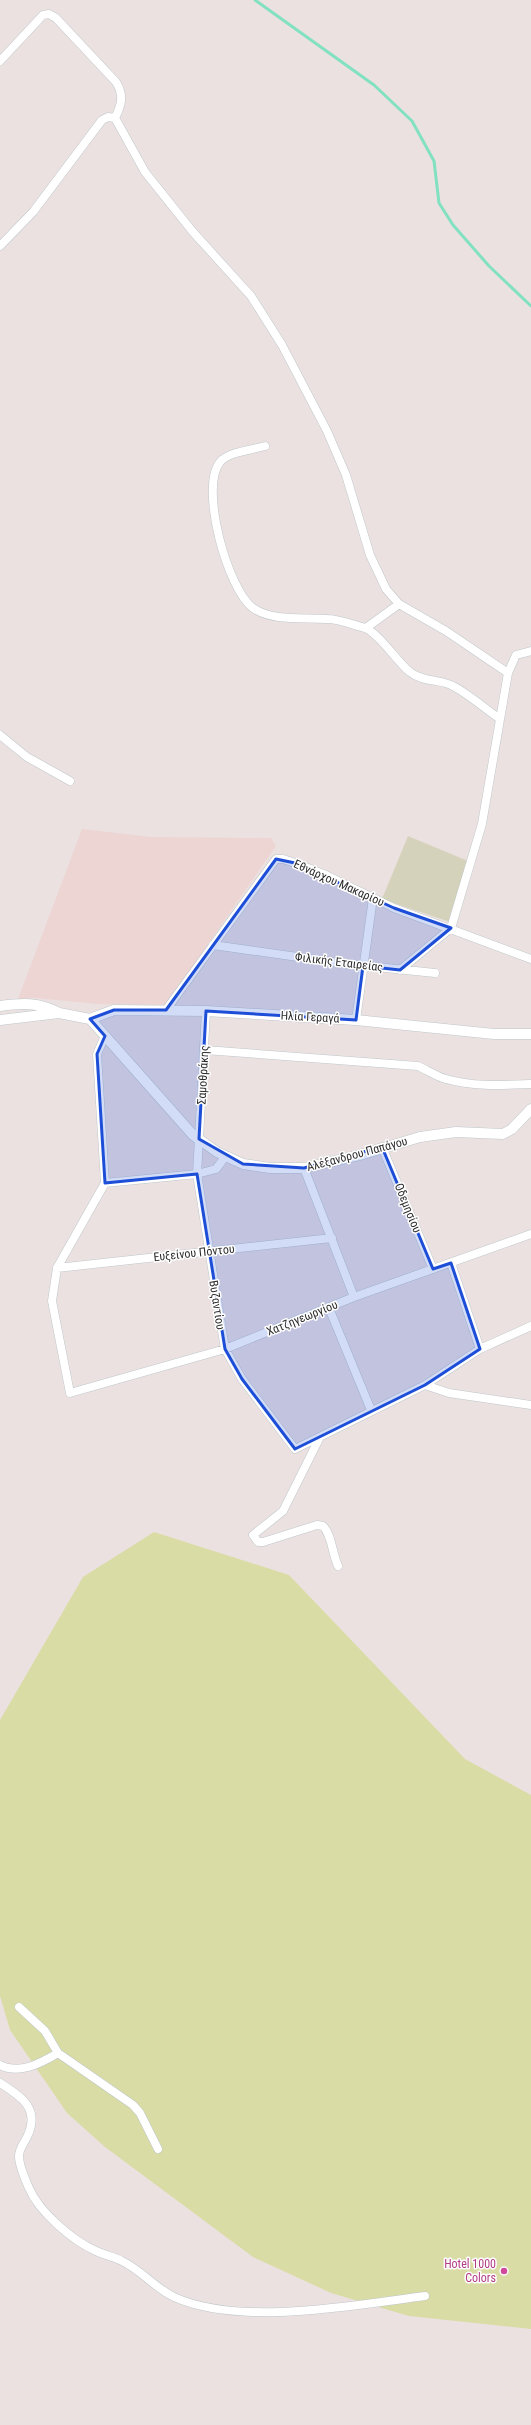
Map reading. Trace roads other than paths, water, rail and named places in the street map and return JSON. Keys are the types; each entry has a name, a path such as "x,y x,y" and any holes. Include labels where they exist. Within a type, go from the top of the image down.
{"street":[{"path":"0,61 43,16 49,14 56,18 116,82 122,92 121,107 115,118"},
{"path":"0,246 33,212 102,120 108,117 115,118"},
{"path":"115,118 145,172 201,241 251,296 282,345 327,430 346,475 375,566 386,589 399,604 452,635 508,673"},
{"path":"265,446 224,458 219,463 213,481 214,516 238,591 253,608 263,613 274,616 328,618 366,628 398,657 410,672 452,685 500,719"},
{"path":"366,628 399,604"},
{"path":"451,928 482,824 508,673 516,655 531,651"},
{"path":"0,735 27,757 70,782"},
{"name":"Εθνάρχου Μακαρίου","path":"166,1010 276,859 283,859 326,875 394,908 531,959"},
{"path":"356,1020 373,898"},
{"name":"Φιλικής Εταιρείας","path":"213,945 400,970 451,928"},
{"path":"400,970 435,974"},
{"path":"0,1006 26,1003 50,1008 59,1013"},
{"name":"Ηλία Γεραγά","path":"90,1019 114,1010 206,1011 356,1020 494,1034 531,1034"},
{"name":"Σαμοθράκης","path":"198,1139 205,1050 206,1011"},
{"path":"0,1020 59,1013 90,1019"},
{"name":"Αλέξανδρου Παπάγου","path":"90,1019 198,1139 225,1157 243,1164 258,1167 304,1168 360,1155 382,1147 420,1137 456,1132 503,1134 512,1129 531,1109"},
{"path":"56,1268 105,1183 97,1054 105,1036"},
{"path":"205,1050 418,1066 445,1079 458,1082 498,1086 531,1084"},
{"name":"Βυζαντίου","path":"198,1139 197,1174 225,1349 242,1379 295,1450 320,1437"},
{"name":"Οδεμησίου","path":"382,1147 433,1269"},
{"path":"105,1183 197,1174 216,1169 225,1157"},
{"path":"304,1168 354,1297"},
{"name":"Χατζηγεωργίου","path":"56,1268 52,1301 70,1393 225,1349 354,1297 531,1234"},
{"name":"Ευξείνου Πόντου","path":"56,1268 332,1238"},
{"path":"451,1263 480,1349"},
{"path":"329,1308 371,1410"},
{"path":"338,1566 332,1553 329,1535 323,1526 317,1525 263,1542 258,1542 253,1535 283,1511 320,1437 371,1410 425,1385 480,1349 531,1326"},
{"path":"425,1385 449,1393 531,1405"},
{"path":"20,2007 45,2031 58,2053 132,2105 140,2113 158,2149"},
{"path":"0,2065 13,2070 20,2070 45,2061 58,2053"},
{"path":"0,2083 22,2098 31,2113 32,2124 19,2156 30,2190 43,2207 75,2239 96,2251 122,2261 173,2296 218,2308 270,2312 337,2308 425,2296"}],"waterway":[{"path":"255,0 374,85 412,121 434,161 439,203 453,225 489,266 531,306"}],"place":[{"name":"Hotel 1000 Colors","path":"504,2271"}]}
